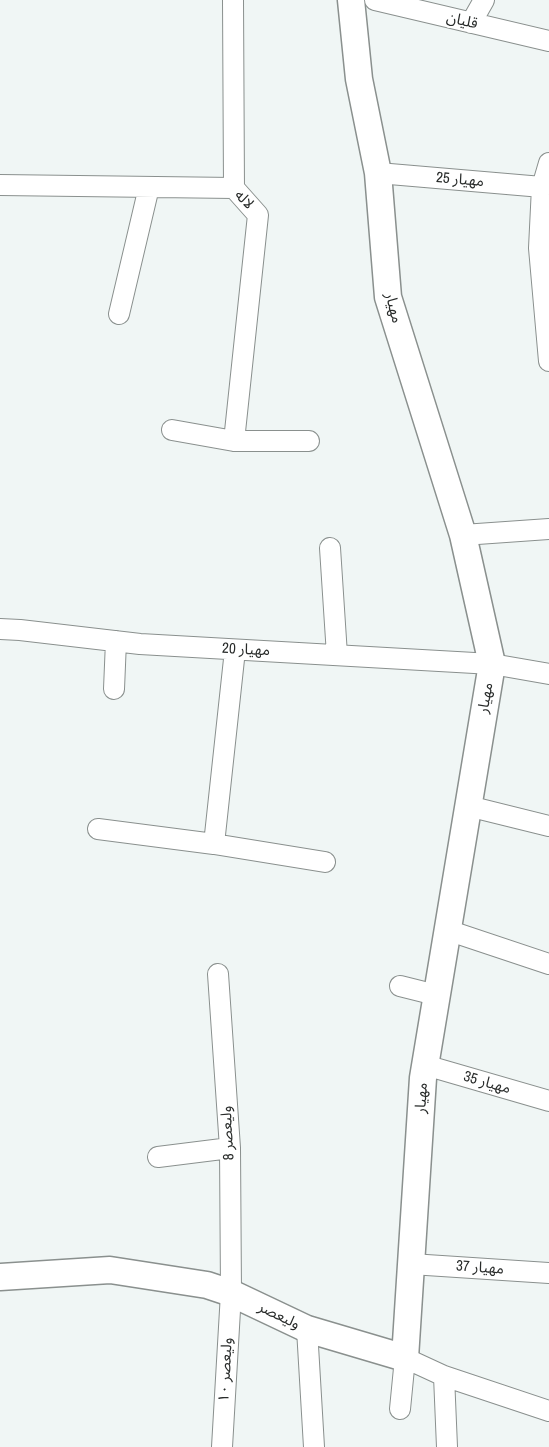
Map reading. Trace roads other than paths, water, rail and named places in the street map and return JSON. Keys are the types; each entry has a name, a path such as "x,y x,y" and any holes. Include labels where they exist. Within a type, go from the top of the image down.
{"street":[{"path":"232,0 234,188"},
{"name":"مهیار","path":"351,0 359,79 378,173 388,297 463,535 492,664 423,1078 400,1409"},
{"name":"قلیان","path":"375,0 549,41"},
{"path":"471,23 484,0"},
{"path":"549,163 542,187 549,361"},
{"name":"مهیار 25","path":"378,173 542,187"},
{"name":"لاله","path":"0,185 234,188 258,215 234,441"},
{"path":"119,314 149,187"},
{"path":"172,430 234,441 308,441"},
{"path":"463,535 549,529"},
{"path":"330,548 337,655"},
{"name":"مهیار 20","path":"0,629 140,644 492,664 549,674"},
{"path":"114,689 116,641"},
{"path":"214,844 235,650"},
{"path":"468,806 549,826"},
{"path":"98,829 214,844 325,862"},
{"path":"447,930 549,964"},
{"name":"ولیعصر 8","path":"218,974 230,1148 231,1293"},
{"path":"400,986 436,995"},
{"name":"مهیار 35","path":"425,1065 549,1102"},
{"path":"158,1157 230,1148"},
{"name":"مهیار 37","path":"411,1264 549,1273"},
{"name":"ولیعصر","path":"0,1277 110,1270 207,1285 231,1293 307,1329 405,1358 444,1376 549,1411"},
{"name":"ولیعصر ۱۰","path":"222,1447 231,1293"},
{"path":"307,1329 314,1447"},
{"path":"444,1376 447,1447"}]}
